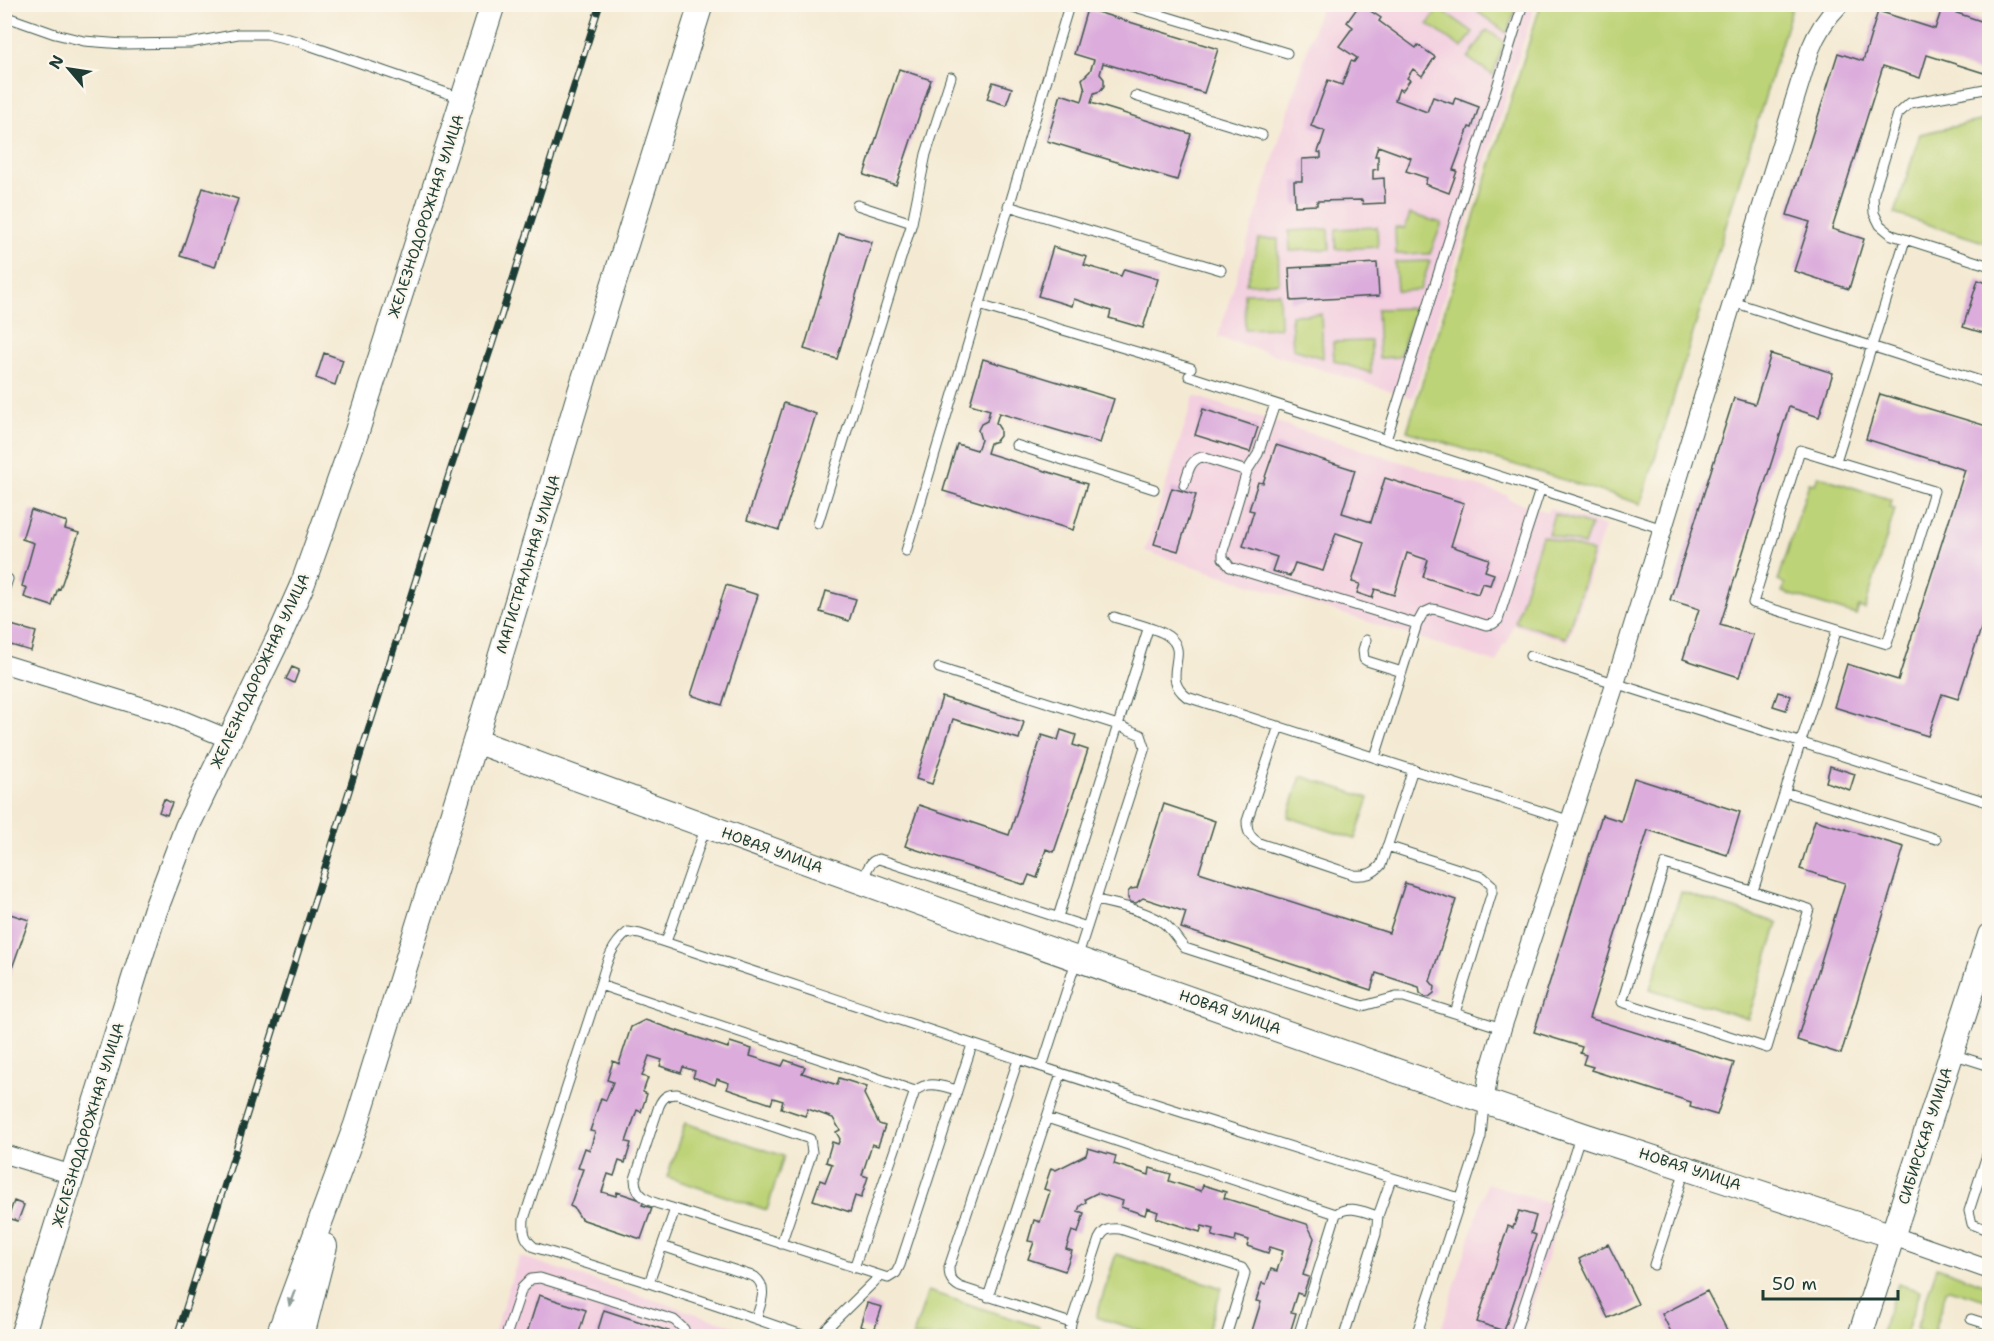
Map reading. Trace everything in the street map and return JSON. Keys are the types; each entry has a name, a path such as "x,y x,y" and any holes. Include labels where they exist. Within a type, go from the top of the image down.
{"main road":[{"name":"ЖЕЛЕЗНОДОРОЖНАЯ УЛИЦА","path":"22,1336 155,911 188,827 307,574 357,431 493,4"},
{"name":"МАГИСТРАЛЬНАЯ УЛИЦА","path":"302,1336 356,1125 701,4"},
{"name":"НОВАЯ УЛИЦА","path":"475,741 1077,959 1581,1134 1893,1236"},
{"name":"СИБИРСКАЯ УЛИЦА","path":"1860,1336 1989,935"},
{"name":"МАГИСТРАЛЬНАЯ УЛИЦА","path":"278,1336 356,1125"}],"street":[{"path":"1485,1100 1488,1076 1502,1028 1615,684 1809,50 1827,16 1840,4"},
{"path":"4,664 173,716 229,739"},
{"path":"4,1154 73,1175"},
{"name":"НОВАЯ УЛИЦА","path":"1893,1236 1989,1270"}],"lane":[{"path":"906,551 1008,206 1071,4"},
{"path":"1125,4 1287,53"},
{"path":"1386,440 1523,4"},
{"path":"4,16 55,34 84,41 123,44 190,43 238,33 267,34 297,41 464,99"},
{"path":"818,523 912,223 926,154 951,77"},
{"path":"1989,88 1910,103 1898,114 1873,196 1874,213 1880,225 1892,235 1989,266"},
{"path":"1135,96 1262,135"},
{"path":"857,205 912,223"},
{"path":"1008,206 1221,270"},
{"path":"1836,461 1905,240"},
{"path":"1733,302 1989,384"},
{"path":"979,305 1190,372 1275,404 1663,529"},
{"path":"1275,404 1258,454 1247,471 1223,551 1223,558 1230,567 1417,624"},
{"path":"1016,445 1154,489"},
{"path":"1800,450 1836,461 1934,491 1887,644 1753,603 1800,450"},
{"path":"1184,485 1191,465 1197,458 1202,457 1247,471"},
{"path":"1375,757 1417,624 1423,613 1432,609 1486,625 1498,620 1540,490"},
{"path":"4,591 8,579"},
{"path":"1114,617 1166,634 1173,640 1177,648 1174,681 1178,691 1187,698 1571,821"},
{"path":"1058,917 1148,628"},
{"path":"1753,891 1836,628"},
{"path":"1366,640 1363,654 1367,662 1402,672"},
{"path":"1530,656 1989,803"},
{"path":"939,668 1118,725 1141,735 1145,747 1042,1068"},
{"path":"1279,726 1247,821 1247,831 1252,839 1259,843 1361,876 1376,871 1381,865 1413,769"},
{"path":"1785,792 1936,839"},
{"path":"666,942 706,826"},
{"path":"1388,846 1484,877 1492,885 1492,892 1455,1013"},
{"path":"863,882 870,864 873,860 879,859 1087,927"},
{"path":"1665,864 1753,891 1809,909 1767,1048 1622,1002 1665,864"},
{"path":"1096,900 1117,904 1158,920 1185,948 1363,1006 1404,997 1502,1028"},
{"path":"879,1277 822,1332 805,1336 534,1247 526,1241 523,1231 524,1219 610,952 617,941 628,932 666,942 1042,1068 1391,1179 1460,1198"},
{"path":"600,985 915,1091"},
{"path":"781,1244 812,1152 810,1139 677,1094 670,1094 662,1098 635,1179 635,1187 639,1194 646,1199 675,1209 879,1277 888,1278 896,1273 900,1265 972,1045"},
{"path":"1952,1054 1989,1066"},
{"path":"1018,1060 949,1267 949,1275 953,1283 960,1287 1071,1323"},
{"path":"988,1297 1061,1074"},
{"path":"854,1268 915,1091 923,1085 931,1084 957,1090"},
{"path":"1416,1336 1481,1137 1485,1100"},
{"path":"1047,1118 1336,1214"},
{"path":"1514,1336 1581,1134"},
{"path":"1989,1152 1969,1211 1972,1224 1989,1231"},
{"path":"1654,1265 1686,1168"},
{"path":"1344,1336 1376,1234 1378,1216 1391,1179"},
{"path":"649,1283 675,1209"},
{"path":"1298,1336 1336,1214 1343,1209 1349,1209 1378,1216"},
{"path":"1072,1336 1071,1323 1099,1239 1103,1232 1110,1228 1120,1229 1242,1268 1245,1273 1244,1278 1226,1336"},
{"path":"662,1246 755,1276 760,1280 763,1295 756,1319"},
{"path":"506,1336 522,1288 531,1279 540,1278 674,1320 684,1329 685,1336"},
{"path":"1971,1319 1989,1325"}],"shaded area":[{"path":"1321,5 1535,5 1413,398 1218,337"},
{"path":"1194,396 1509,496 1508,499 1548,512 1549,508 1605,526 1568,642 1513,625 1506,645 1503,644 1497,663 1145,551"},
{"path":"1487,1183 1562,1208 1523,1336 1439,1336"},
{"path":"519,1256 737,1327 734,1336 493,1336"}],"green space":[{"path":"1541,4 1793,5 1641,504 1407,431"},
{"path":"1483,5 1517,5 1507,33 1478,12"},
{"path":"1439,8 1473,32 1462,48 1428,24"},
{"path":"1487,30 1504,42 1493,75 1468,58"},
{"path":"1989,119 1990,235 1987,243 1895,214 1920,134"},
{"path":"1410,214 1442,223 1430,254 1396,254 1395,228 1405,228"},
{"path":"1377,227 1378,247 1336,249 1336,229"},
{"path":"1329,229 1330,249 1290,251 1289,231"},
{"path":"1259,239 1278,239 1279,283 1246,284"},
{"path":"1430,261 1420,290 1397,291 1395,262"},
{"path":"1244,293 1279,293 1280,328 1245,329"},
{"path":"1415,308 1399,357 1379,358 1377,309"},
{"path":"1321,314 1323,358 1293,349 1291,315"},
{"path":"1371,341 1371,373 1334,361 1333,342"},
{"path":"1818,476 1892,500 1890,508 1895,509 1865,609 1859,607 1856,615 1782,592 1785,584 1778,581 1809,483 1815,484"},
{"path":"1554,514 1591,525 1584,545 1548,534"},
{"path":"1542,536 1593,552 1566,638 1515,622"},
{"path":"1301,776 1369,798 1355,839 1288,817"},
{"path":"1681,892 1778,923 1748,1019 1650,989"},
{"path":"685,1123 784,1156 767,1210 667,1177"},
{"path":"1116,1254 1222,1288 1206,1336 1158,1336 1096,1317"},
{"path":"1937,1267 1989,1286 1989,1301 1949,1289 1946,1291 1933,1335 1916,1329"},
{"path":"1898,1284 1920,1291 1905,1336 1880,1336"},
{"path":"928,1291 1039,1327 1036,1336 913,1336"}],"building":[{"path":"1360,4 1381,18 1379,21 1416,48 1418,45 1435,57 1422,76 1413,69 1407,78 1410,80 1402,91 1399,89 1395,100 1427,112 1433,97 1453,104 1455,98 1479,107 1453,170 1457,171 1449,193 1425,184 1427,178 1406,171 1411,158 1378,146 1375,156 1378,156 1378,169 1373,170 1373,179 1384,178 1385,203 1363,204 1362,200 1317,201 1317,205 1295,206 1294,181 1302,181 1302,159 1321,158 1321,153 1318,152 1325,131 1311,126 1328,80 1342,85 1351,61 1354,62 1357,58 1339,46 1353,27 1347,22"},
{"path":"1942,8 1990,24 1990,55 1984,73 1927,55 1920,78 1883,66 1832,229 1864,239 1849,289 1794,271 1810,222 1787,215 1838,53 1863,61 1878,11 1935,29"},
{"path":"1087,9 1218,49 1204,93 1103,63 1100,74 1104,79 1104,86 1100,91 1094,93 1091,103 1191,134 1177,180 1047,141 1061,94 1082,101 1085,90 1082,79 1090,71 1094,60 1074,54"},
{"path":"899,69 931,80 896,185 864,175"},
{"path":"993,82 1012,88 1006,105 987,99"},
{"path":"203,188 238,199 215,267 180,256"},
{"path":"839,233 872,242 837,359 804,349"},
{"path":"1053,247 1087,257 1084,265 1121,276 1124,269 1158,279 1143,328 1109,318 1111,311 1074,299 1072,306 1038,296"},
{"path":"1377,263 1379,296 1291,301 1289,268"},
{"path":"1978,280 1990,284 1990,335 1963,327"},
{"path":"324,353 343,360 335,385 316,378"},
{"path":"1771,354 1833,373 1819,417 1789,407 1720,625 1753,635 1739,677 1683,659 1699,609 1670,600 1734,398 1755,404"},
{"path":"983,359 1114,399 1100,443 999,413 996,423 1000,429 1000,436 996,441 990,443 987,453 1087,484 1073,530 943,491 957,444 977,450 981,440 978,430 981,424 987,421 990,410 970,404"},
{"path":"1880,394 1990,427 1990,601 1958,699 1942,694 1928,736 1834,707 1847,664 1898,680 1965,470 1866,439"},
{"path":"784,403 816,414 779,530 747,520"},
{"path":"1203,409 1258,427 1250,452 1195,435"},
{"path":"1276,445 1355,470 1342,513 1371,522 1385,478 1464,503 1451,546 1489,559 1485,571 1494,574 1490,585 1482,583 1478,594 1423,577 1428,560 1407,553 1394,595 1375,589 1372,598 1357,593 1360,584 1352,582 1364,542 1336,533 1323,571 1295,563 1290,576 1272,571 1277,557 1243,546 1254,511 1249,510 1258,482 1263,483"},
{"path":"1172,488 1196,495 1178,551 1154,544"},
{"path":"31,510 67,522 65,529 79,533 52,606 24,597 27,588 22,586 34,543 22,539"},
{"path":"726,585 758,595 722,705 691,695"},
{"path":"826,591 856,599 849,621 820,612"},
{"path":"4,623 36,632 31,651 4,643"},
{"path":"292,667 299,670 294,683 286,679"},
{"path":"1778,692 1791,696 1786,710 1773,706"},
{"path":"942,697 1024,722 1019,739 953,719 932,784 916,779"},
{"path":"1061,730 1076,735 1073,745 1088,750 1054,852 1046,849 1037,878 1029,875 1025,885 905,846 919,805 1009,835 1042,735 1058,740"},
{"path":"1830,766 1855,774 1850,790 1826,782"},
{"path":"1634,778 1740,812 1727,855 1648,830 1589,1018 1734,1063 1717,1115 1690,1107 1691,1102 1591,1070 1593,1067 1583,1064 1586,1055 1580,1053 1582,1047 1534,1032 1602,815 1621,821"},
{"path":"164,799 172,803 167,815 159,812"},
{"path":"1164,804 1215,821 1199,872 1389,933 1405,883 1456,900 1430,981 1435,987 1434,993 1425,997 1420,993 1419,987 1376,973 1371,990 1181,928 1186,912 1143,898 1136,903 1130,902 1128,892 1137,888"},
{"path":"1815,820 1904,847 1841,1054 1797,1040 1845,883 1800,869"},
{"path":"7,913 29,920 5,988 4,919"},
{"path":"645,1020 728,1048 730,1042 752,1049 750,1056 782,1066 785,1060 805,1067 802,1073 837,1085 839,1078 867,1087 864,1094 879,1124 885,1126 878,1146 872,1144 862,1175 868,1177 861,1198 855,1196 850,1212 813,1200 820,1180 825,1182 832,1164 826,1162 832,1142 838,1144 840,1139 836,1132 840,1130 833,1118 808,1109 805,1116 781,1108 783,1101 773,1098 771,1104 727,1089 729,1083 717,1079 715,1085 693,1077 695,1071 683,1067 681,1073 660,1066 662,1060 649,1056 642,1076 648,1078 643,1092 647,1094 641,1112 637,1110 626,1142 631,1143 625,1163 619,1161 614,1176 608,1174 602,1192 616,1196 617,1192 644,1201 642,1205 652,1208 641,1239 581,1219 570,1206 583,1169 578,1168 585,1148 590,1150 595,1132 590,1131 601,1098 606,1100 613,1082 607,1080 613,1061 619,1064 631,1027"},
{"path":"1088,1148 1116,1156 1114,1164 1149,1175 1150,1168 1171,1174 1169,1181 1201,1191 1203,1185 1226,1192 1224,1198 1307,1224 1314,1238 1303,1275 1309,1277 1303,1295 1297,1293 1291,1312 1296,1313 1289,1336 1244,1336 1245,1332 1251,1334 1261,1302 1256,1301 1262,1283 1266,1284 1271,1269 1277,1271 1283,1251 1270,1247 1268,1253 1247,1246 1249,1240 1236,1236 1235,1242 1212,1236 1214,1229 1202,1226 1200,1232 1156,1218 1158,1212 1147,1208 1145,1215 1121,1207 1123,1201 1097,1193 1085,1199 1086,1202 1080,1206 1078,1211 1084,1213 1078,1233 1072,1231 1066,1249 1072,1251 1065,1271 1028,1259 1034,1242 1028,1241 1034,1220 1040,1222 1050,1191 1044,1189 1051,1168 1056,1170 1086,1155"},
{"path":"14,1201 24,1205 18,1221 8,1218"},
{"path":"1519,1211 1536,1216 1531,1233 1536,1235 1504,1331 1477,1322 1508,1226 1513,1228"},
{"path":"1608,1244 1638,1304 1608,1318 1579,1259"},
{"path":"1707,1291 1730,1336 1673,1336 1662,1314"},
{"path":"539,1295 586,1310 578,1336 526,1336"},
{"path":"867,1303 882,1307 874,1331 860,1326"},
{"path":"604,1310 671,1332 669,1336 596,1336"}],"railway":[{"path":"177,1336 600,4"}]}
